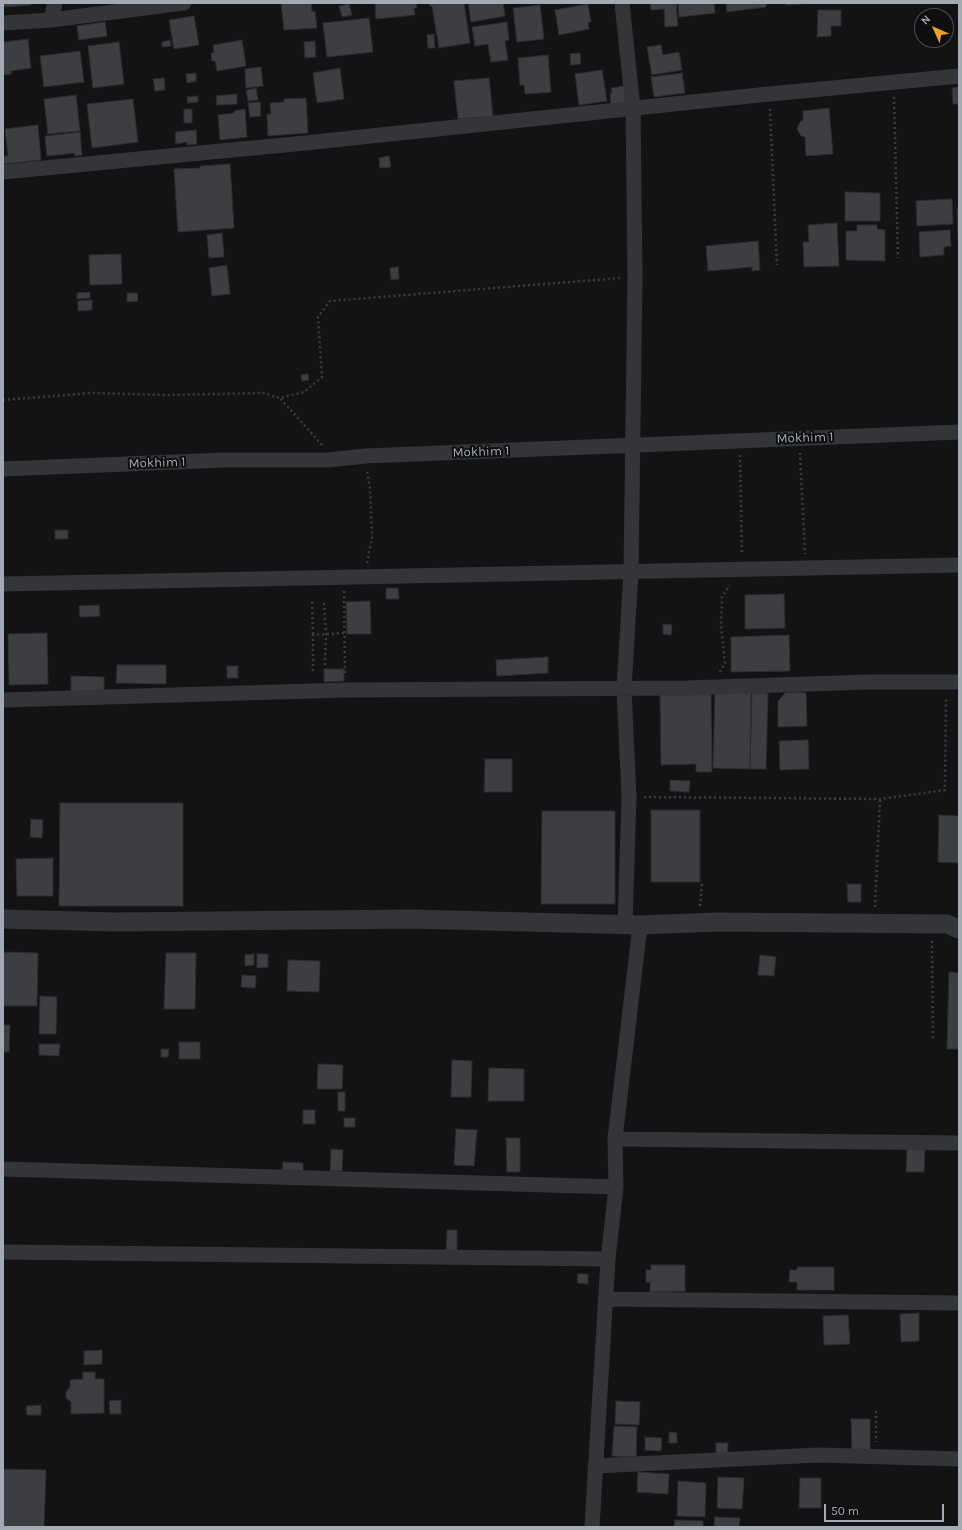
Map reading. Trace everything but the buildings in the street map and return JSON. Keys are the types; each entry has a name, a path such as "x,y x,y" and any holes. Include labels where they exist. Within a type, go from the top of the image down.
{"street":[{"path":"51,20 55,3"},
{"path":"3,23 51,20 184,3"},
{"path":"592,1527 608,1259 616,1188 616,1139 632,925 629,796 624,689 631,572 635,277 633,108 622,3"},
{"path":"3,172 305,143 769,94 959,76"},
{"name":"Mokhim 1","path":"3,469 224,460 328,460 365,456 959,432"},
{"path":"3,584 959,565"},
{"path":"3,700 346,690 624,689 868,682 953,682"},
{"path":"3,919 116,922 412,919 632,925 699,922 875,923 947,924 959,929"},
{"path":"616,1139 959,1143"},
{"path":"3,1169 616,1188"},
{"path":"3,1252 608,1259"},
{"path":"606,1299 959,1303"},
{"path":"595,1466 818,1455 959,1458"}],"path":[{"path":"894,82 898,258"},
{"path":"769,94 777,265"},
{"path":"280,398 304,392 322,377 318,317 330,301 635,277"},
{"path":"3,400 92,393 166,395 264,393 280,398 321,442 328,460"},
{"path":"800,438 806,568"},
{"path":"713,687 725,663 721,626 722,597 742,569 739,441"},
{"path":"365,456 370,488 372,537 365,577"},
{"path":"344,577 346,690"},
{"path":"312,602 313,671"},
{"path":"324,603 326,634 325,665"},
{"path":"312,635 344,633"},
{"path":"629,796 880,799 945,790 953,682"},
{"path":"875,923 880,799"},
{"path":"699,922 702,882"},
{"path":"932,924 933,1038"},
{"path":"876,1411 876,1457"}]}
